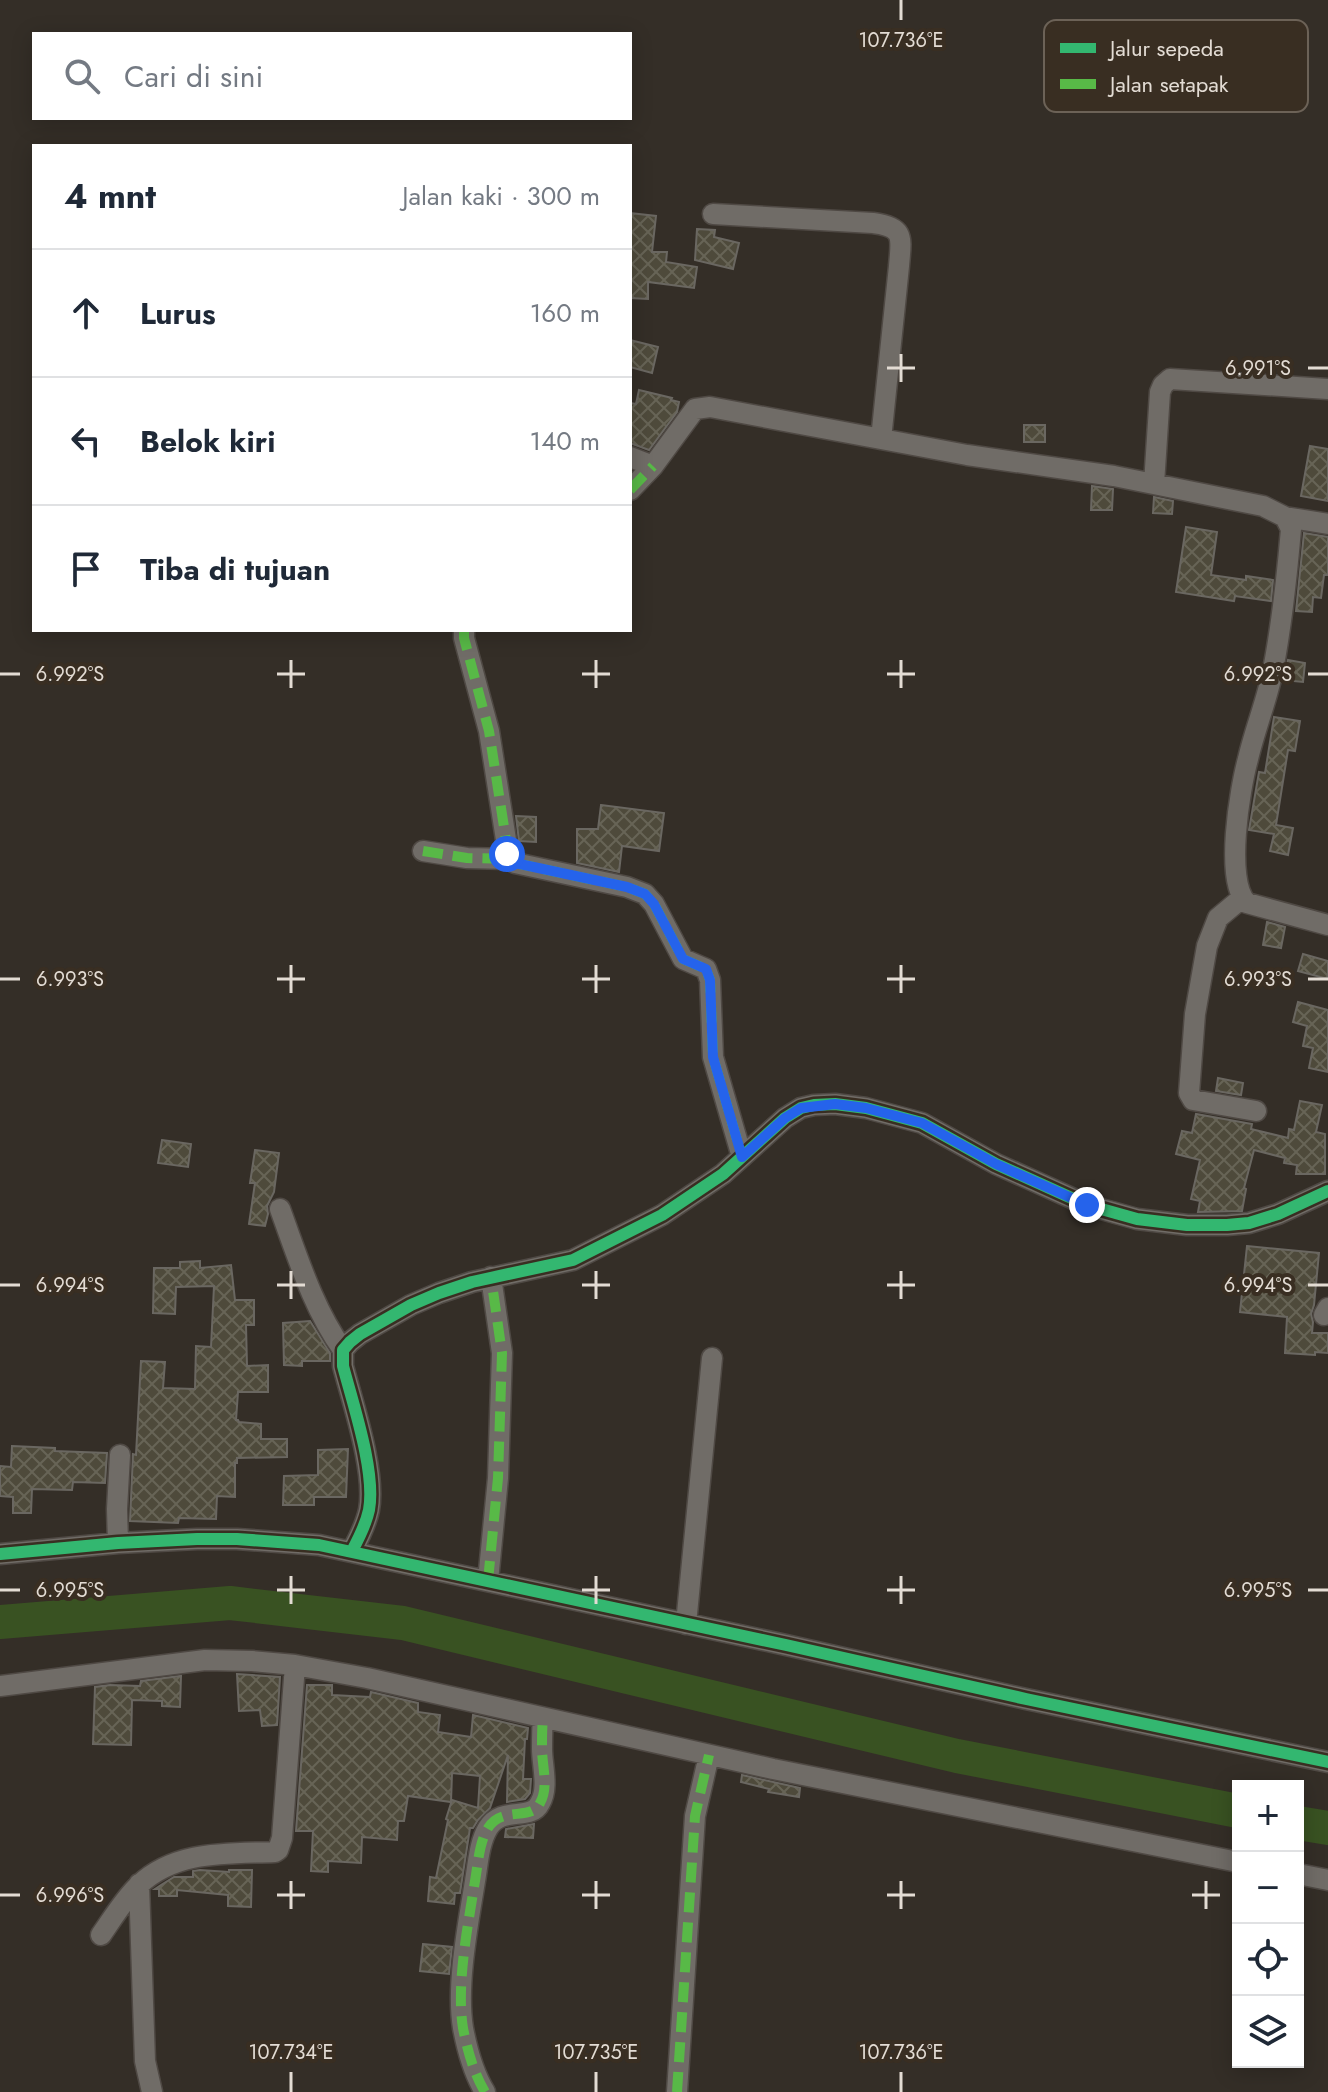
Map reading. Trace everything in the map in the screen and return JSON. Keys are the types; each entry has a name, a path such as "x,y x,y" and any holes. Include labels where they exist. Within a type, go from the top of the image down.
{"street":[{"path":"713,214 888,225 897,232 901,242 881,439"},
{"path":"1154,484 1160,392 1170,379 1328,389"},
{"path":"632,488 653,466 695,409 701,407 981,458 1114,476 1263,506 1285,517 1328,524"},
{"path":"632,458 653,466"},
{"path":"1285,517 1291,529 1280,631 1273,671 1248,757 1234,857 1242,898 1256,906 1328,925"},
{"path":"464,632 489,731 509,859"},
{"path":"423,851 467,858 509,859 645,894 654,904 683,959 706,969 710,980 713,1057 742,1157"},
{"path":"1242,898 1218,918 1207,946 1195,1014 1189,1093 1193,1100 1256,1111"},
{"path":"343,1350 360,1334 439,1293 491,1277 573,1260 662,1215 723,1174 785,1118 801,1108 835,1104 866,1108 922,1123 1087,1205 1137,1219 1187,1225 1249,1223 1278,1214 1328,1191"},
{"path":"280,1209 314,1300 329,1331 343,1350 343,1366 370,1490 369,1509 352,1551"},
{"path":"488,1581 498,1478 502,1353 491,1277"},
{"path":"686,1624 712,1358"},
{"path":"118,1543 120,1455"},
{"path":"0,1554 118,1543 237,1539 319,1545 1328,1762"},
{"path":"0,1686 205,1660 295,1665 367,1678 709,1755 1232,1861"},
{"path":"101,1935 139,1884 157,1872 204,1854 278,1850 282,1838 295,1665"},
{"path":"485,2092 479,2082 463,2027 462,1990 468,1923 482,1844 490,1825 504,1814 535,1810 540,1806 544,1794 543,1718"},
{"path":"677,2092 695,1816 709,1755"},
{"path":"1304,1875 1328,1880"},
{"path":"139,1884 145,2061 152,2092"}],"building":[{"path":"632,213 656,216 652,252 667,252 666,262 697,267 694,288 648,282 648,299 632,298"},
{"path":"697,229 715,230 714,237 739,243 733,269 695,260"},
{"path":"632,340 658,347 652,373 632,368"},
{"path":"639,390 679,402 677,412 649,450 632,444 632,403 636,404"},
{"path":"1024,425 1045,425 1045,442 1024,442"},
{"path":"1310,446 1328,449 1328,501 1301,496"},
{"path":"1092,486 1113,489 1112,510 1091,510"},
{"path":"1154,497 1173,501 1172,514 1153,513"},
{"path":"1186,527 1217,532 1211,575 1273,580 1271,601 1235,596 1234,601 1176,592"},
{"path":"1304,533 1328,537 1328,575 1324,575 1321,598 1313,597 1312,612 1296,611"},
{"path":"1288,660 1305,663 1303,682 1284,680"},
{"path":"1274,717 1300,721 1295,751 1288,750 1276,825 1293,828 1288,855 1270,851 1274,834 1249,830 1259,772 1265,773"},
{"path":"601,805 664,813 659,851 622,846 619,872 577,863 577,829 598,829"},
{"path":"516,816 536,817 536,842 519,841"},
{"path":"1267,922 1285,927 1281,948 1263,945"},
{"path":"1303,954 1328,961 1328,979 1298,971"},
{"path":"1298,1002 1328,1010 1328,1072 1309,1068 1313,1048 1303,1046 1307,1026 1293,1022"},
{"path":"1218,1078 1243,1083 1241,1095 1216,1091"},
{"path":"1300,1101 1322,1105 1316,1132 1325,1134 1325,1174 1296,1174 1297,1165 1284,1163 1285,1158 1254,1150 1244,1188 1242,1211 1198,1212 1200,1201 1191,1199 1200,1160 1176,1154 1182,1131 1192,1133 1196,1114 1252,1124 1251,1129 1288,1138 1289,1129 1294,1130"},
{"path":"162,1140 191,1144 188,1167 158,1163"},
{"path":"255,1150 279,1153 274,1192 267,1206 265,1226 249,1224 255,1183 250,1183"},
{"path":"1247,1246 1319,1253 1311,1314 1312,1333 1328,1333 1328,1353 1285,1353 1287,1317 1240,1312"},
{"path":"200,1261 200,1268 231,1265 235,1300 254,1300 254,1325 246,1325 247,1366 268,1365 268,1392 238,1392 236,1420 261,1424 261,1439 287,1439 287,1457 237,1458 235,1497 217,1496 216,1519 179,1518 178,1523 130,1521 141,1361 165,1362 163,1388 195,1389 196,1346 211,1347 214,1286 176,1287 175,1314 153,1313 154,1268 180,1268 180,1262"},
{"path":"310,1321 330,1353 330,1361 302,1361 302,1366 284,1365 283,1323"},
{"path":"12,1446 107,1453 105,1483 73,1482 72,1490 32,1489 31,1513 13,1513 13,1497 0,1496 0,1466 11,1467"},
{"path":"348,1449 346,1497 314,1497 314,1505 283,1505 284,1476 318,1475 318,1450"},
{"path":"237,1674 280,1677 277,1725 262,1726 260,1710 239,1711"},
{"path":"181,1676 180,1707 162,1706 162,1701 132,1700 131,1745 93,1744 95,1687 140,1686 141,1681"},
{"path":"307,1685 332,1685 332,1695 370,1697 371,1692 418,1703 418,1712 440,1715 438,1732 471,1737 473,1715 528,1728 523,1779 531,1779 530,1793 525,1799 507,1802 508,1755 490,1808 470,1828 460,1893 455,1893 454,1904 428,1901 430,1877 436,1878 452,1800 478,1808 480,1776 452,1773 451,1802 408,1796 404,1821 398,1821 397,1840 362,1837 361,1863 328,1861 328,1872 311,1871 313,1831 296,1831"},
{"path":"742,1775 800,1788 799,1797 768,1792 769,1789 741,1782"},
{"path":"534,1824 533,1838 505,1837 506,1829"},
{"path":"252,1870 251,1907 228,1906 228,1895 177,1890 177,1896 159,1896 159,1889 155,1889 174,1877 193,1877 193,1871"},
{"path":"423,1944 452,1947 449,1974 420,1971"}],"waterway":[{"path":"0,1622 230,1603 403,1623 957,1756 1232,1810"},
{"path":"1304,1824 1328,1828"}],"marked path":[{"path":"632,488 653,466"},
{"path":"464,632 489,731 509,859 645,894 654,904 683,959 706,969 710,980 713,1057 742,1157"},
{"path":"423,851 467,858 509,859"},
{"path":"488,1581 498,1478 502,1353 491,1277"},
{"path":"485,2092 469,2053 461,2011 469,1916 479,1854 488,1828 501,1817 536,1809 543,1797 543,1718"},
{"path":"677,2092 695,1816 709,1755"}],"cycle path":[{"path":"352,1551 366,1520 370,1494 362,1438 343,1366 343,1350 350,1342 411,1305 439,1293 472,1282 573,1260 662,1215 723,1174 785,1118 801,1108 835,1104 866,1108 922,1123 996,1164 1087,1205 1137,1219 1187,1225 1249,1223 1278,1214 1328,1191"},
{"path":"0,1554 197,1539 319,1545 1328,1762"}],"route":[{"path":"507,854 515,863 627,887 645,894 654,904 683,959 706,969 710,980 713,1057 742,1157 785,1118 801,1108 835,1104 866,1108 922,1123 996,1164 1087,1205"}]}
